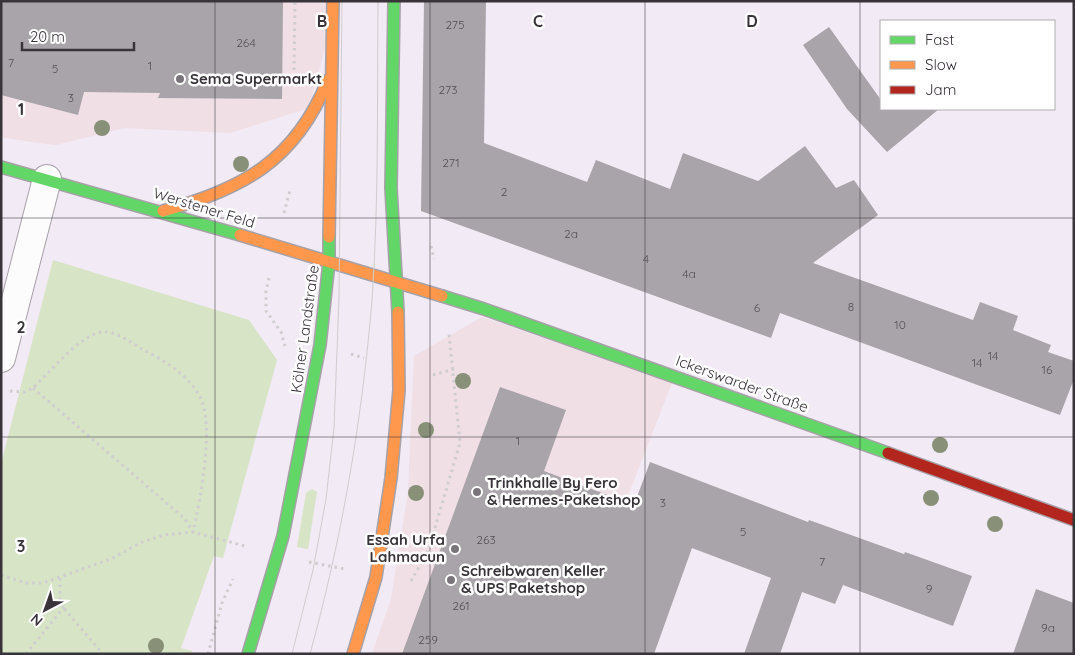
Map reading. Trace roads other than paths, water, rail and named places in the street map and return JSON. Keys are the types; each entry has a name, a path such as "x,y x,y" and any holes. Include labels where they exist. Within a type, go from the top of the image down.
{"main road":[{"name":"Kölner Landstraße","path":"248,654 283,536 317,366 329,262 333,1"},
{"path":"353,654 376,577 391,478 399,390 398,282 391,188 394,1"},
{"path":"163,211 196,203 249,179 281,155 298,135 322,97 332,66"},
{"name":"Werstener Feld","path":"1,167 163,211 398,282"},
{"name":"Ickerswarder Straße","path":"398,282 500,314 1074,520"}],"street":[{"path":"1,358 47,179"}],"tram line":[{"path":"292,654 313,570 326,499 334,428 339,298 342,1"},
{"path":"310,654 341,523 363,390 368,345 376,226 378,1"}],"place":[{"name":"Sema Supermarkt","path":"180,79"},
{"name":"Trinkhalle By Fero & Hermes-Paketshop","path":"477,492"},
{"name":"Essah Urfa Lahmacun","path":"455,549"},
{"name":"Schreibwaren Keller & UPS Paketshop","path":"451,580"}]}
